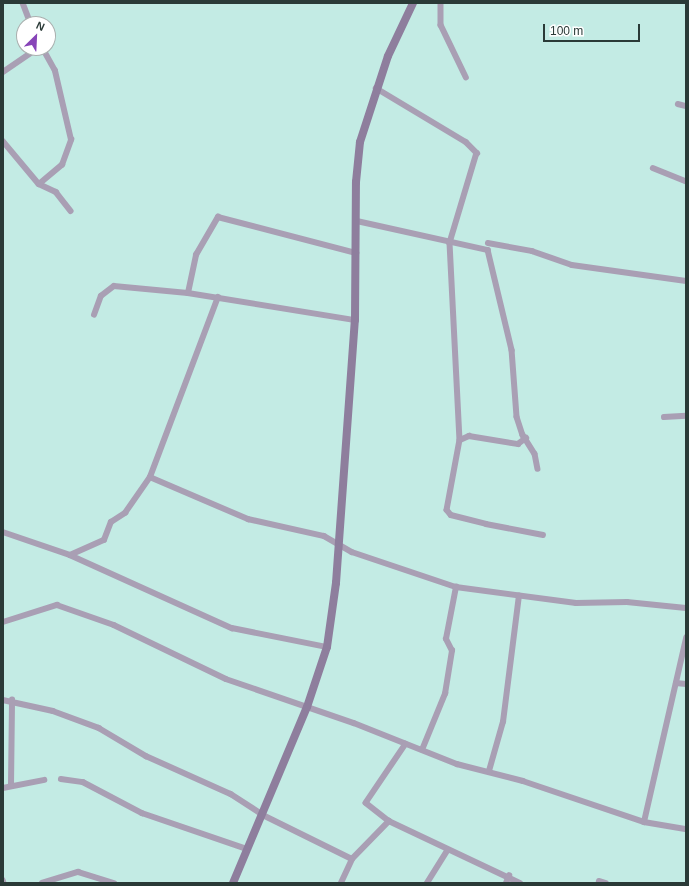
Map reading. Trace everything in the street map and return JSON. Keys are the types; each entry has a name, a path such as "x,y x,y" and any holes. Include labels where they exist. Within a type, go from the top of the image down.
{"street":[{"path":"23,3 28,16"},
{"path":"233,883 263,815 307,707 327,647 338,544 355,320 360,142 376,88 413,3"},
{"path":"441,3 441,25 466,76"},
{"path":"3,72 26,56"},
{"path":"39,184 62,164 71,140 55,71 47,56"},
{"path":"376,88 466,142 477,153 450,243 460,440 449,513 543,535"},
{"path":"678,104 686,106"},
{"path":"3,141 39,184 56,192 71,211"},
{"path":"653,168 686,181"},
{"path":"188,293 196,255 218,218 356,253"},
{"path":"357,221 450,243 488,250 512,350 512,383 524,438 535,454 538,469"},
{"path":"488,244 532,251 572,265 686,281"},
{"path":"94,315 100,296 110,286 218,297 355,320"},
{"path":"70,556 104,540 111,522 125,513 150,477 218,297"},
{"path":"664,417 686,416"},
{"path":"460,440 470,436 518,444 524,438"},
{"path":"150,477 248,519 324,536 338,544 456,587 576,604 627,602 686,608"},
{"path":"3,532 70,556 232,628 327,647"},
{"path":"422,750 445,694 452,651 446,639 456,587"},
{"path":"489,771 503,722 519,596"},
{"path":"3,622 57,605 114,624 208,672 307,707 456,764 489,771 644,822 686,829"},
{"path":"644,822 686,638"},
{"path":"676,683 686,684"},
{"path":"3,700 12,700 99,728 146,756 231,794 263,815 352,859"},
{"path":"11,785 12,700"},
{"path":"406,744 366,803 389,821 448,850 509,876 520,883"},
{"path":"61,779 83,782 142,813 247,849"},
{"path":"3,788 11,785 44,780"},
{"path":"341,883 352,859 389,821"},
{"path":"427,883 448,850"},
{"path":"42,883 78,872 114,883"},
{"path":"506,883 509,876"},
{"path":"599,881 606,883"}]}
